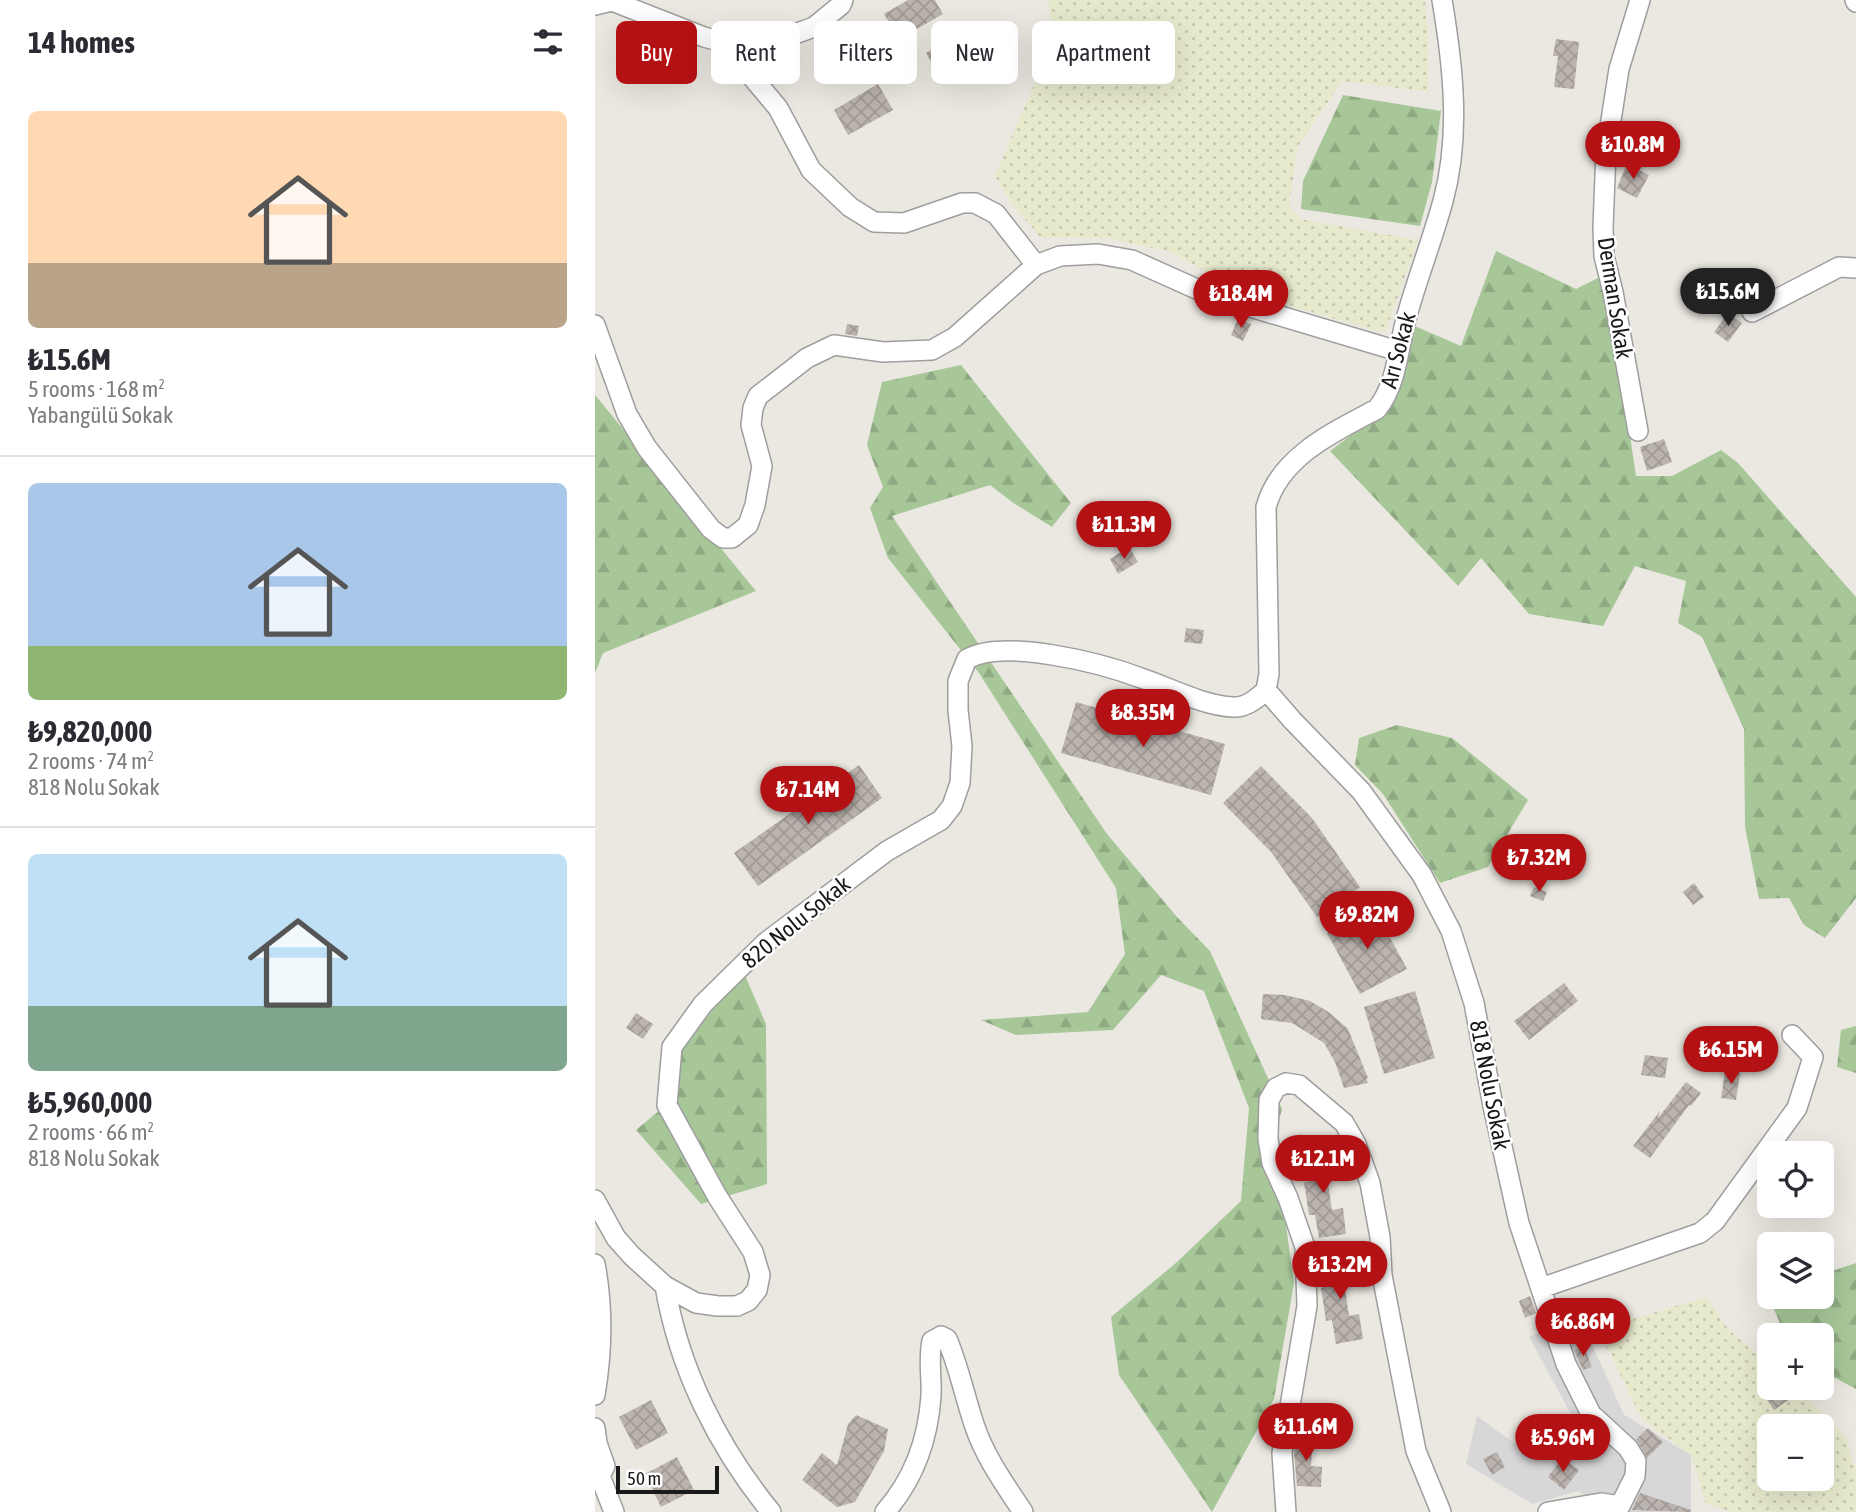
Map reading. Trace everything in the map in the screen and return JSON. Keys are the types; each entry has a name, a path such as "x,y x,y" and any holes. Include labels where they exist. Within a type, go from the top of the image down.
{"street":[{"name":"Arı Sokak","path":"1266,690 1269,674 1266,507 1270,491 1281,473 1297,457 1377,409 1385,399 1394,376 1398,351 1422,264 1443,200 1452,148 1451,55 1442,0"},
{"name":"Derman Sokak","path":"1638,431 1613,292 1604,257 1603,227 1606,152 1619,69 1640,0"},
{"path":"595,5 613,1 711,39"},
{"path":"800,33 814,27 843,2"},
{"path":"758,84 778,108 811,170 850,207 874,222 904,223 962,203 975,203 996,214 1036,265"},
{"path":"595,325 627,414 647,448 711,529 723,538 732,538 748,525 755,505 762,466 751,425 753,408 758,397 807,358 834,345 883,352 932,350 955,337 1036,265 1060,256 1098,254 1132,260 1210,295 1398,351"},
{"path":"1752,312 1839,267 1856,268"},
{"name":"820 Nolu Sokak","path":"595,1200 616,1238 665,1286 696,1303 718,1307 737,1306 748,1301 757,1290 760,1275 753,1252 717,1196 667,1105 672,1047 702,1004 765,943 887,850 940,820 952,806 961,771 958,681 967,659 975,654 1037,652 1137,676 1201,700 1235,708 1257,698 1266,690"},
{"name":"818 Nolu Sokak","path":"1266,690 1361,791 1422,875 1451,931 1473,1003 1519,1223 1566,1364 1591,1413 1628,1448 1636,1461 1635,1476 1619,1509"},
{"path":"1541,1288 1700,1233 1716,1221 1797,1108 1812,1057 1792,1035"},
{"path":"1286,1512 1282,1453 1307,1306 1305,1247 1272,1163 1268,1139 1269,1100 1276,1088 1286,1083 1299,1086 1344,1123 1356,1144 1370,1183 1380,1237 1382,1275 1416,1451 1441,1512"},
{"path":"595,1264 600,1325 599,1371 595,1395"},
{"path":"665,1286 671,1321 691,1377 718,1434 753,1490 771,1512"},
{"path":"885,1512 901,1494 916,1465 926,1433 931,1395 929,1355 932,1342 941,1336 947,1339 955,1357 975,1430 1000,1478 1023,1512"},
{"path":"595,1428 605,1466 598,1476 614,1512"},
{"path":"1548,1512 1601,1503 1619,1509"}],"shaded area":[{"path":"1579,1316 1624,1415 1691,1455 1691,1512 1598,1512 1601,1506 1578,1491 1532,1504 1466,1464 1477,1416 1522,1449 1577,1425 1529,1337"}],"green space":[{"path":"1048,0 1425,0 1429,92 1342,81 1298,146 1289,205 1300,219 1418,240 1385,333 1248,294 1170,252 1108,238 1040,237 1011,203 995,176 1034,84 1175,84 1175,21 1052,21"},
{"path":"1343,95 1441,111 1432,182 1420,226 1301,209 1303,181"},
{"path":"1496,251 1576,289 1602,276 1616,341 1636,476 1672,476 1721,450 1738,463 1856,597 1856,898 1825,938 1804,925 1789,898 1759,899 1745,827 1744,729 1702,637 1678,623 1686,581 1635,566 1603,626 1529,614 1481,558 1458,586 1330,451 1383,411 1410,324 1461,346"},
{"path":"961,365 1071,503 1052,527 990,485 892,516 1107,834 1177,917 1210,951 1282,1109 1274,1139 1294,1283 1274,1399 1212,1512 1119,1375 1111,1317 1177,1262 1241,1201 1249,1108 1204,991 1161,975 1113,1030 1016,1035 981,1020 1088,1012 1125,954 1116,888 979,673 888,558 870,508 883,487 867,445 882,382"},
{"path":"595,395 756,591 603,653 595,673"},
{"path":"1397,725 1452,738 1528,800 1488,867 1440,883 1383,794 1355,765 1359,738"},
{"path":"744,973 766,1024 767,1184 701,1204 636,1130 673,1099 678,1051"},
{"path":"1856,1026 1856,1073 1837,1067 1841,1030"},
{"path":"1856,1263 1856,1389 1834,1377 1834,1323 1780,1323 1774,1309 1834,1309 1834,1270"},
{"path":"1707,1297 1728,1329 1757,1353 1757,1400 1809,1400 1824,1414 1757,1414 1757,1491 1834,1491 1834,1424 1845,1435 1856,1470 1856,1512 1732,1512 1706,1504 1691,1455 1642,1419 1598,1329"}],"building":[{"path":"908,0 935,0 943,14 917,29 917,21 888,21 884,14"},
{"path":"1556,39 1579,42 1574,89 1554,87 1558,56 1553,56"},
{"path":"878,84 893,110 848,135 834,110"},
{"path":"1627,164 1649,175 1637,198 1617,188"},
{"path":"1728,313 1742,323 1728,342 1714,332"},
{"path":"1238,319 1251,324 1243,341 1231,335"},
{"path":"847,324 859,326 857,336 845,334"},
{"path":"1664,439 1672,462 1647,471 1640,447"},
{"path":"1129,547 1138,562 1118,574 1110,559"},
{"path":"1186,628 1204,630 1202,644 1184,642"},
{"path":"1076,702 1225,744 1211,795 1061,753"},
{"path":"859,765 882,798 758,886 734,853"},
{"path":"1261,766 1312,818 1360,887 1317,917 1271,852 1223,803"},
{"path":"1694,883 1704,897 1693,905 1683,892"},
{"path":"1534,887 1547,892 1543,901 1530,896"},
{"path":"1374,908 1407,969 1360,994 1327,933"},
{"path":"1564,983 1578,1001 1529,1040 1514,1021"},
{"path":"1415,991 1435,1058 1384,1074 1364,1007"},
{"path":"1263,994 1285,995 1310,1001 1330,1013 1348,1029 1368,1083 1344,1088 1335,1062 1324,1043 1292,1023 1261,1019"},
{"path":"636,1013 653,1024 643,1039 626,1028"},
{"path":"1645,1055 1668,1058 1665,1078 1641,1075"},
{"path":"1725,1071 1740,1073 1736,1100 1721,1098"},
{"path":"1686,1082 1701,1093 1650,1158 1633,1146"},
{"path":"1333,1152 1337,1175 1327,1177 1332,1210 1343,1208 1346,1234 1319,1238 1315,1215 1309,1215 1304,1182 1308,1182 1304,1156"},
{"path":"1350,1258 1354,1281 1344,1283 1349,1316 1359,1314 1363,1339 1336,1344 1332,1320 1326,1321 1321,1288 1325,1287 1321,1262"},
{"path":"1530,1296 1536,1313 1525,1318 1519,1301"},
{"path":"1584,1347 1592,1367 1583,1370 1574,1350"},
{"path":"651,1400 668,1433 636,1450 619,1417"},
{"path":"1767,1400 1789,1400 1774,1410"},
{"path":"856,1415 888,1429 884,1451 855,1502 837,1507 802,1480 822,1453 837,1465 848,1424"},
{"path":"1648,1428 1663,1442 1647,1458 1636,1439"},
{"path":"1298,1435 1313,1435 1311,1466 1322,1467 1321,1487 1297,1486 1294,1454"},
{"path":"1497,1452 1505,1467 1492,1475 1483,1459"},
{"path":"677,1457 694,1490 661,1507 645,1474"},
{"path":"1562,1458 1579,1470 1564,1490 1548,1477"},
{"path":"1640,1493 1691,1510 1691,1512 1632,1510"}]}
